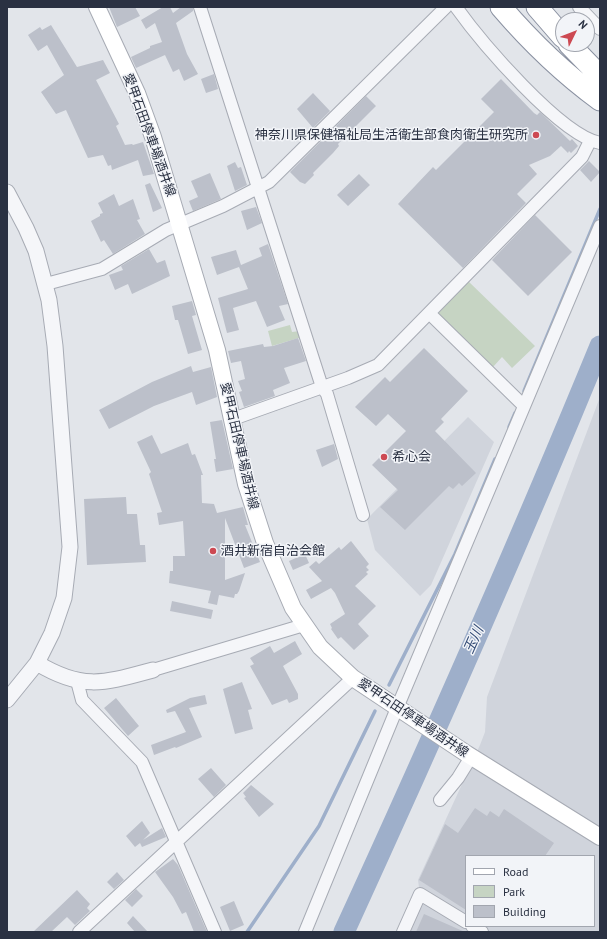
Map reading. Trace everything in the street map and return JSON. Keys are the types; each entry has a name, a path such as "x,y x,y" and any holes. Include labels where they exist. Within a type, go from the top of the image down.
{"highway":[{"path":"501,7 554,62 600,100"},
{"path":"519,7 560,56 600,96"},
{"path":"537,7 555,28"},
{"path":"577,52 600,76"}],"main road":[{"name":"愛甲石田停車場酒井線","path":"98,7 136,93 153,137 217,350 246,484 259,526 293,608 320,648 353,678 469,755 600,837"}],"street":[{"path":"200,7 322,387 327,394 363,515"},
{"path":"46,284 102,269 166,230 258,189 277,176 446,7"},
{"path":"233,419 378,365 595,142 570,129 539,101 477,36 456,7"},
{"path":"579,7 600,29"},
{"path":"7,192 26,228 46,284 55,346 70,547 64,598 52,633 37,663 7,700"},
{"path":"305,932 403,712 524,406 600,226"},
{"path":"429,313 524,406"},
{"path":"37,663 48,670 77,681 88,683 111,681 304,625"},
{"path":"79,932 177,843 353,678"},
{"path":"77,681 82,700 142,762 215,932"},
{"path":"440,800 458,778 469,755"},
{"path":"404,932 420,894 465,921"}],"shaded area":[{"path":"600,397 600,932 409,932 421,902 418,880 485,732 487,697"},
{"path":"468,417 494,442 431,585 420,596 375,550 367,519"}],"green space":[{"path":"467,280 535,346 512,368 502,357 493,367 439,314 438,309"},
{"path":"290,325 292,332 300,331 302,337 272,346 268,331"}],"building":[{"path":"109,7 135,7 140,16 117,27"},
{"path":"163,7 170,7 173,13 181,7 193,7 193,11 176,23 187,54 198,74 184,81 179,69 173,72 165,55 136,68 131,57 150,48 150,46 162,42 155,23 146,29 141,20"},
{"path":"51,25 77,67 103,60 110,73 96,80 119,124 116,126 125,145 133,145 143,142 154,174 143,176 138,160 112,170 111,165 108,166 103,155 88,158 66,110 56,114 41,92 64,75 47,45 38,51 28,35 40,27 42,30"},
{"path":"214,74 218,89 206,93 201,79"},
{"path":"501,79 534,113 537,115 540,112 570,141 572,139 578,146 571,153 569,151 568,153 561,146 550,156 529,165 537,174 517,194 526,203 463,268 398,204 433,167 436,170 494,112 481,99"},
{"path":"313,93 330,111 313,128 297,109"},
{"path":"366,96 376,106 338,144 339,146 313,173 314,175 305,184 300,182 290,172"},
{"path":"589,161 600,172 591,182 580,170"},
{"path":"235,162 238,168 241,167 247,185 235,191 227,166"},
{"path":"210,173 221,199 193,211 189,201 198,197 191,181"},
{"path":"359,174 370,185 348,206 337,195"},
{"path":"150,183 162,208 153,212 145,185"},
{"path":"114,194 119,206 133,199 140,219 137,220 145,234 113,254 104,240 101,242 91,221 103,213 98,203"},
{"path":"256,207 262,223 247,230 241,211"},
{"path":"535,215 572,252 528,296 492,260"},
{"path":"268,244 288,304 279,306 285,320 267,327 256,301 233,308 239,330 227,333 218,298 248,289 239,267 217,275 211,257 236,250 241,265 262,256 259,248"},
{"path":"149,249 157,263 165,260 170,276 132,294 128,284 115,290 109,275 123,270 121,266"},
{"path":"192,301 196,315 192,316 202,350 188,354 178,320 175,320 172,306"},
{"path":"298,338 306,361 284,368 290,383 273,390 275,396 244,407 239,392 242,391 238,381 245,379 241,361 231,363 228,351 263,344 264,347 273,346"},
{"path":"424,348 468,391 441,419 444,422 435,431 476,473 462,486 459,483 453,489 449,486 405,530 380,507 398,490 372,465 406,431 388,414 376,426 355,407 385,377 390,382"},
{"path":"191,366 193,372 211,367 217,397 196,405 192,392 154,406 109,429 99,410 152,382"},
{"path":"222,420 233,469 216,472 214,459 216,459 210,422"},
{"path":"152,435 161,454 188,443 192,455 195,454 203,475 201,475 202,503 214,504 217,513 243,507 248,525 245,525 260,562 244,568 225,518 225,580 245,573 239,591 235,594 234,598 219,595 217,605 208,603 211,591 169,583 170,571 173,571 173,556 185,556 183,521 159,525 157,513 162,512 149,474 151,472 137,442"},
{"path":"334,444 338,459 322,467 316,450"},
{"path":"126,497 127,514 137,514 140,545 145,545 146,562 87,565 84,499"},
{"path":"351,541 369,564 366,567 369,570 366,572 368,574 355,586 376,606 358,624 369,636 354,650 341,637 338,639 331,629 330,624 345,614 331,588 311,599 306,590 322,581 309,567 316,561 319,564 339,547 341,550"},
{"path":"305,554 309,563 293,570 289,561"},
{"path":"172,601 213,610 211,619 170,611"},
{"path":"295,641 302,654 283,666 298,694 298,699 289,703 287,699 272,705 250,666 254,664 250,658 270,646 274,653"},
{"path":"242,682 252,709 248,710 253,729 235,734 223,689"},
{"path":"205,695 207,704 189,708 202,737 154,755 151,745 186,732 175,711 167,713 166,710 190,698"},
{"path":"116,698 139,726 128,736 104,708"},
{"path":"211,768 226,785 214,797 198,779"},
{"path":"251,785 274,804 259,817 244,798 246,797 243,793"},
{"path":"475,808 487,816 490,811 499,817 504,809 554,843 546,855 465,855 465,909 419,880 445,824 458,833"},
{"path":"142,821 150,833 143,840 162,828 166,837 142,847 140,843 135,847 126,836"},
{"path":"173,859 178,865 207,932 194,932 186,912 182,914 173,897 155,872"},
{"path":"117,872 124,880 114,889 107,882"},
{"path":"136,889 143,896 132,907 125,900"},
{"path":"77,890 90,904 87,908 90,911 75,925 67,917 51,932 33,932"},
{"path":"234,901 244,925 230,931 220,907"},
{"path":"424,914 465,932 416,932"},
{"path":"133,916 148,932 135,932 127,923"}],"waterway":[{"path":"524,391 600,209"},
{"name":"玉川","path":"344,932 475,640 600,346"},
{"path":"509,427 515,413"},
{"path":"389,685 455,554 495,459"},
{"path":"247,932 319,826 375,711"}],"place":[{"name":"神奈川県保健福祉局生活衛生部食肉衛生研究所","path":"536,135"},
{"name":"希心会","path":"384,457"},
{"name":"酒井新宿自治会館","path":"213,551"}]}
